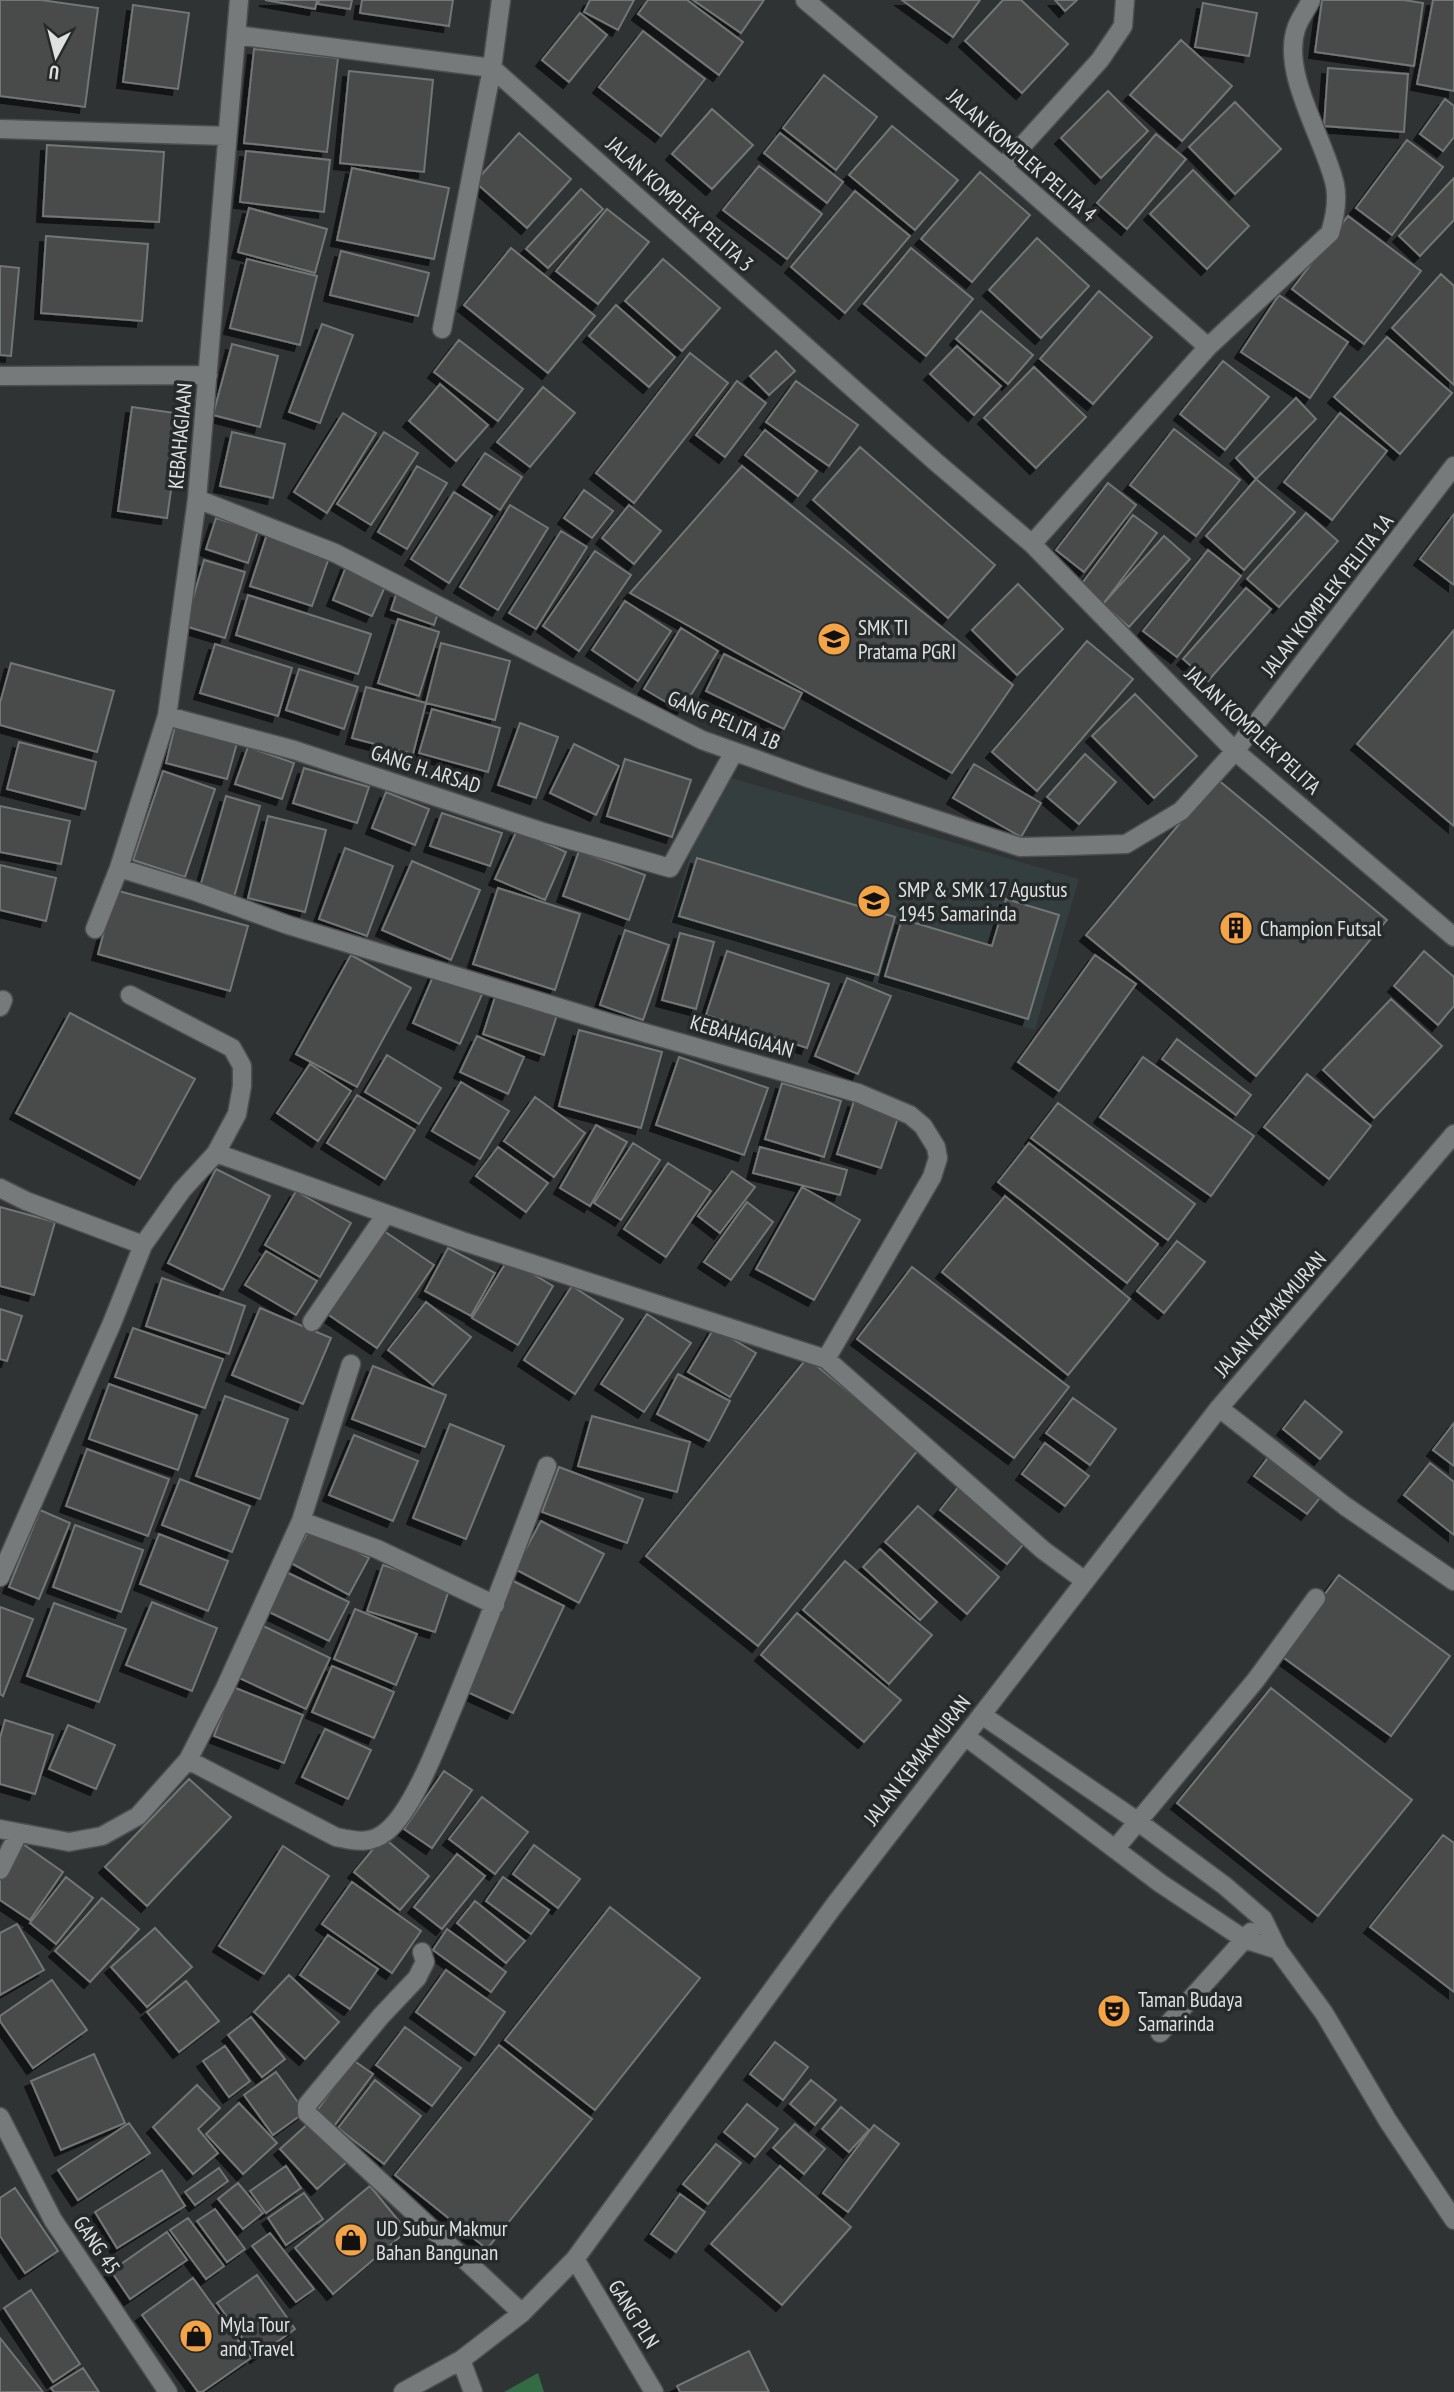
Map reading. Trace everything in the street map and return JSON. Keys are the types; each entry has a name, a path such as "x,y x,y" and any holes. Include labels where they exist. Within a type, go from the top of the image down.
{"street":[{"name":"KEBAHAGIAAN","path":"95,929 120,868 167,716 197,499 239,0"},
{"path":"442,329 492,68 500,0"},
{"name":"JALAN KOMPLEK PELITA 4","path":"805,0 1003,167 1208,347"},
{"path":"1003,167 1100,60 1123,26 1125,0"},
{"path":"1032,544 1208,347 1330,233 1336,212 1335,185 1298,80 1294,59 1295,29 1311,0"},
{"path":"236,35 492,68"},
{"name":"JALAN KOMPLEK PELITA 3","path":"492,68 1032,544"},
{"path":"0,129 227,135"},
{"path":"0,376 208,375"},
{"name":"JALAN KOMPLEK PELITA 1A","path":"1235,751 1454,466"},
{"name":"GANG PELITA 1B","path":"197,499 335,553 702,740 1020,847 1126,844 1181,811 1235,751"},
{"name":"JALAN KOMPLEK PELITA","path":"1032,544 1235,751 1454,937"},
{"name":"GANG H. ARSAD","path":"167,716 294,750 543,832 670,868 734,752"},
{"name":"KEBAHAGIAAN","path":"120,868 288,925 610,1023 858,1093 910,1115 923,1126 936,1147 938,1158 932,1177 827,1359"},
{"path":"0,1577 113,1323 143,1245 182,1190 216,1153 237,1114 243,1066 232,1048 130,995"},
{"name":"JALAN KEMAKMURAN","path":"403,2392 461,2360 522,2313 575,2259 832,1907 1219,1408 1454,1135"},
{"path":"216,1153 462,1241 827,1359 1043,1550 1085,1581"},
{"path":"0,1188 26,1201 143,1245"},
{"path":"312,1322 386,1214"},
{"path":"0,1829 69,1842 102,1836 138,1816 188,1760 225,1688 301,1521 351,1364"},
{"path":"1219,1408 1345,1506 1454,1581"},
{"path":"188,1760 337,1837 361,1842 378,1838 389,1830 429,1765 495,1605 547,1466"},
{"path":"301,1521 377,1549 495,1605"},
{"path":"1115,1849 1255,1681 1316,1598"},
{"path":"982,1715 1137,1821 1225,1886 1263,1919 1278,1950 1324,2013 1388,2121 1454,2220"},
{"path":"965,1736 1160,1883 1244,1939 1278,1950"},
{"path":"0,1870 18,1834"},
{"path":"1160,2033 1263,1919"},
{"path":"422,1952 425,1962 417,1978 307,2105 307,2113 522,2313"},
{"name":"GANG 45","path":"0,2117 53,2220 169,2392"},
{"name":"GANG PLN","path":"575,2259 654,2392"},
{"path":"461,2360 473,2392"}],"shaded area":[{"name":"SMP & SMK 17 Agustus 1945 Samarinda","path":"714,773 1079,879 1035,1030 670,923"}],"green space":[{"path":"538,2373 544,2392 504,2392"}],"building":[{"path":"0,0 41,0 98,8 85,107 0,96"},
{"path":"265,0 317,0 315,9"},
{"path":"319,0 352,0 350,9 318,4"},
{"path":"362,0 453,0 449,26 360,13"},
{"path":"590,0 634,0 618,30 584,12"},
{"path":"648,0 687,0 743,42 719,75 638,14"},
{"path":"693,0 764,0 741,33"},
{"path":"902,0 980,0 953,37"},
{"path":"1003,0 1021,0 1068,44 1022,93 965,41"},
{"path":"1055,0 1077,0 1065,11"},
{"path":"1322,0 1404,0 1423,3 1414,66 1315,52"},
{"path":"1433,0 1454,0 1454,91 1417,84"},
{"path":"1203,3 1257,13 1249,56 1195,47"},
{"path":"133,5 189,13 178,89 123,82"},
{"path":"580,13 607,35 569,82 542,60"},
{"path":"643,31 705,79 661,136 599,87"},
{"path":"1181,40 1232,86 1182,141 1130,95"},
{"path":"254,49 338,58 327,152 244,143"},
{"path":"1328,68 1408,74 1404,132 1324,126"},
{"path":"349,71 433,80 424,172 340,163"},
{"path":"824,75 877,117 836,170 783,128"},
{"path":"1108,91 1148,131 1101,178 1061,138"},
{"path":"1445,99 1454,106 1454,137 1443,151 1420,134"},
{"path":"1235,102 1281,149 1235,194 1189,147"},
{"path":"712,109 753,145 712,189 672,154"},
{"path":"892,126 958,180 915,230 849,175"},
{"path":"519,133 571,179 527,228 475,182"},
{"path":"780,133 843,182 827,203 764,153"},
{"path":"1156,134 1186,159 1127,229 1097,203"},
{"path":"1407,140 1443,167 1392,235 1356,208"},
{"path":"47,145 164,152 159,222 43,216"},
{"path":"246,151 330,160 324,212 240,202"},
{"path":"759,166 822,214 787,259 723,210"},
{"path":"352,168 449,188 434,259 337,240"},
{"path":"1193,170 1249,226 1207,269 1150,214"},
{"path":"980,172 1030,215 972,282 921,239"},
{"path":"1454,178 1454,220 1420,256 1399,236"},
{"path":"581,189 603,209 548,268 526,249"},
{"path":"855,191 910,236 845,313 791,267"},
{"path":"249,208 327,229 315,273 238,252"},
{"path":"607,209 649,242 598,304 556,271"},
{"path":"1348,216 1421,271 1364,344 1292,289"},
{"path":"46,236 148,244 142,321 41,313"},
{"path":"1037,238 1089,286 1041,338 989,290"},
{"path":"511,248 595,316 548,373 464,305"},
{"path":"911,248 973,299 926,356 864,304"},
{"path":"341,251 429,273 418,316 330,295"},
{"path":"247,259 317,276 300,345 230,328"},
{"path":"663,259 720,308 682,351 625,301"},
{"path":"0,266 19,268 11,356 0,355"},
{"path":"1441,274 1454,286 1454,385 1392,328"},
{"path":"1099,291 1152,337 1093,404 1040,359"},
{"path":"1279,295 1348,342 1310,398 1241,352"},
{"path":"616,305 675,357 649,387 589,336"},
{"path":"981,311 1033,355 1008,384 956,339"},
{"path":"322,324 353,335 320,423 289,412"},
{"path":"1387,337 1452,393 1400,454 1334,397"},
{"path":"459,340 523,389 498,421 434,372"},
{"path":"232,344 278,356 260,427 213,415"},
{"path":"957,346 1001,386 974,415 930,374"},
{"path":"776,351 795,371 769,395 750,376"},
{"path":"690,353 728,383 634,503 596,473"},
{"path":"1223,361 1269,397 1225,450 1180,414"},
{"path":"1034,367 1086,417 1036,468 984,418"},
{"path":"737,381 766,403 725,457 696,435"},
{"path":"796,381 858,425 829,466 766,422"},
{"path":"440,384 488,425 456,461 409,421"},
{"path":"543,387 575,413 530,467 497,442"},
{"path":"1296,398 1316,419 1256,479 1236,458"},
{"path":"132,407 182,414 167,518 118,511"},
{"path":"343,413 376,433 327,513 294,492"},
{"path":"1340,413 1387,451 1332,520 1284,482"},
{"path":"1174,429 1240,480 1196,536 1130,485"},
{"path":"765,430 817,471 798,496 745,455"},
{"path":"232,432 285,444 273,498 220,486"},
{"path":"384,432 418,453 371,525 337,504"},
{"path":"860,447 995,565 948,618 813,500"},
{"path":"485,453 522,477 500,510 463,485"},
{"path":"417,466 447,483 407,549 378,532"},
{"name":"SMK TI Pratama PGRI","path":"742,466 1013,685 952,773 630,593"},
{"path":"1256,479 1295,512 1244,570 1206,536"},
{"path":"1108,483 1136,505 1084,572 1056,550"},
{"path":"584,490 613,511 592,538 564,518"},
{"path":"454,492 492,516 449,583 411,559"},
{"path":"510,505 548,528 498,610 460,587"},
{"path":"629,505 661,531 634,564 602,538"},
{"path":"1306,513 1338,541 1279,607 1247,579"},
{"path":"1454,514 1454,585 1420,559"},
{"path":"1133,515 1157,533 1103,604 1080,586"},
{"path":"216,518 258,531 248,563 206,549"},
{"path":"268,531 331,552 312,606 250,586"},
{"path":"561,531 587,547 536,629 509,613"},
{"path":"1164,536 1190,559 1129,627 1103,604"},
{"path":"1208,550 1241,576 1177,657 1143,631"},
{"path":"595,551 631,575 579,651 543,626"},
{"path":"204,560 245,572 225,638 185,626"},
{"path":"347,564 388,580 372,616 333,600"},
{"path":"1018,584 1063,629 1017,675 972,630"},
{"path":"1246,588 1271,609 1208,681 1183,659"},
{"path":"397,592 440,607 434,625 391,610"},
{"path":"248,595 371,634 358,674 236,635"},
{"path":"625,601 671,631 638,681 592,650"},
{"path":"398,619 439,632 419,696 378,683"},
{"path":"681,628 718,651 681,711 644,689"},
{"path":"1454,630 1454,826 1357,744"},
{"path":"1087,641 1133,679 1037,791 992,752"},
{"path":"441,643 510,661 495,720 426,703"},
{"path":"215,644 292,668 278,716 200,693"},
{"path":"724,654 802,693 784,729 706,691"},
{"path":"11,663 114,691 97,752 0,725 0,703"},
{"path":"299,669 358,687 344,729 286,710"},
{"path":"366,687 426,703 413,754 352,738"},
{"path":"1135,694 1197,756 1154,798 1092,736"},
{"path":"432,709 500,728 488,772 419,753"},
{"path":"520,723 558,737 536,798 498,785"},
{"path":"175,726 237,743 227,779 166,763"},
{"path":"19,742 96,762 85,809 7,789"},
{"path":"574,744 619,766 596,815 550,793"},
{"path":"248,747 294,763 282,799 235,784"},
{"path":"1085,754 1116,782 1079,824 1047,797"},
{"path":"625,759 691,780 672,837 607,816"},
{"path":"974,764 1041,803 1021,837 953,798"},
{"path":"304,768 369,787 357,823 293,803"},
{"path":"163,771 215,789 185,877 133,860"},
{"name":"Champion Futsal","path":"1217,779 1387,920 1256,1076 1086,935"},
{"path":"386,792 429,809 415,845 372,828"},
{"path":"226,796 260,806 234,897 200,887"},
{"path":"0,806 70,821 61,864 0,852"},
{"path":"442,813 502,833 490,866 430,846"},
{"path":"268,816 326,830 305,912 248,898"},
{"path":"517,830 566,852 545,900 495,879"},
{"path":"345,848 393,866 367,936 319,919"},
{"path":"579,851 645,875 629,920 563,896"},
{"path":"697,858 895,917 878,975 679,916"},
{"path":"412,861 480,890 451,960 382,930"},
{"path":"0,865 56,878 46,921 0,910"},
{"path":"498,888 580,914 555,990 473,964"},
{"path":"115,890 248,926 230,991 98,954"},
{"path":"1006,899 1059,915 1028,1019 885,976 902,919 992,946"},
{"path":"625,930 669,945 643,1020 600,1005"},
{"path":"680,933 714,942 696,1009 662,1000"},
{"path":"727,951 829,984 807,1048 706,1015"},
{"path":"1424,951 1454,977 1454,1006 1438,1025 1394,986"},
{"path":"351,955 411,988 357,1087 296,1054"},
{"path":"1095,955 1136,984 1059,1091 1018,1062"},
{"path":"435,972 483,992 460,1044 413,1023"},
{"path":"847,978 891,996 858,1074 815,1056"},
{"path":"497,991 558,1012 544,1055 483,1034"},
{"path":"1391,999 1442,1046 1374,1118 1323,1070"},
{"path":"70,1013 195,1079 140,1179 16,1113"},
{"path":"579,1030 662,1052 641,1128 559,1106"},
{"path":"477,1036 524,1057 508,1094 460,1072"},
{"path":"1177,1039 1251,1095 1236,1115 1162,1059"},
{"path":"387,1055 441,1088 419,1124 365,1092"},
{"path":"679,1057 768,1088 744,1155 656,1125"},
{"path":"1143,1057 1254,1136 1211,1196 1100,1117"},
{"path":"310,1064 351,1091 318,1141 277,1113"},
{"path":"1307,1074 1371,1126 1329,1179 1264,1127"},
{"path":"461,1082 509,1111 480,1159 432,1131"},
{"path":"782,1083 841,1101 824,1157 765,1139"},
{"path":"357,1095 415,1130 385,1179 327,1143"},
{"path":"535,1097 585,1133 554,1177 504,1141"},
{"path":"854,1101 899,1115 881,1168 837,1154"},
{"path":"1058,1103 1195,1204 1168,1240 1031,1138"},
{"path":"596,1125 627,1142 590,1206 560,1188"},
{"path":"633,1143 660,1160 621,1220 594,1203"},
{"path":"1029,1143 1158,1244 1127,1283 998,1182"},
{"path":"498,1147 548,1183 526,1212 476,1176"},
{"path":"760,1147 847,1170 840,1195 753,1173"},
{"path":"668,1163 711,1191 666,1257 624,1229"},
{"path":"216,1169 270,1196 223,1290 168,1263"},
{"path":"732,1171 755,1187 720,1233 698,1216"},
{"path":"802,1187 860,1220 814,1300 756,1269"},
{"path":"296,1191 351,1223 320,1277 265,1245"},
{"path":"1005,1196 1130,1299 1068,1375 942,1272"},
{"path":"747,1202 773,1222 731,1280 704,1262"},
{"path":"0,1207 55,1222 34,1295 0,1286"},
{"path":"384,1231 434,1265 377,1348 326,1313"},
{"path":"1177,1241 1205,1262 1164,1313 1137,1291"},
{"path":"448,1248 495,1273 471,1316 425,1291"},
{"path":"266,1251 317,1281 296,1315 245,1285"},
{"path":"508,1259 553,1286 518,1345 472,1318"},
{"path":"912,1267 1069,1387 1014,1458 857,1339"},
{"path":"162,1278 245,1306 229,1354 146,1326"},
{"path":"572,1286 623,1319 575,1394 524,1360"},
{"path":"426,1302 471,1337 433,1385 388,1350"},
{"path":"260,1308 331,1338 303,1404 232,1375"},
{"path":"0,1309 22,1316 7,1361 0,1359"},
{"path":"647,1314 691,1343 644,1412 601,1384"},
{"path":"133,1328 223,1359 205,1408 115,1377"},
{"path":"714,1328 756,1353 730,1397 688,1372"},
{"path":"807,1358 919,1449 758,1646 646,1556"},
{"path":"373,1366 446,1395 425,1447 352,1419"},
{"path":"678,1374 730,1401 709,1441 657,1414"},
{"path":"109,1384 197,1415 178,1470 89,1439"},
{"path":"225,1396 288,1419 260,1499 196,1476"},
{"path":"1073,1398 1116,1429 1090,1465 1046,1433"},
{"path":"1305,1401 1342,1432 1320,1459 1283,1429"},
{"path":"592,1416 690,1442 677,1492 578,1466"},
{"path":"1454,1423 1454,1466 1433,1450"},
{"path":"450,1424 504,1446 466,1539 413,1518"},
{"path":"354,1435 418,1461 393,1521 329,1495"},
{"path":"1045,1443 1089,1476 1065,1506 1022,1474"},
{"path":"87,1449 169,1479 148,1536 66,1506"},
{"path":"1270,1455 1323,1494 1307,1514 1254,1476"},
{"path":"1430,1463 1454,1482 1454,1535 1404,1495"},
{"path":"559,1467 643,1499 627,1543 542,1512"},
{"path":"180,1479 250,1506 232,1552 162,1525"},
{"path":"960,1485 1027,1540 1007,1564 940,1510"},
{"path":"918,1506 999,1577 967,1614 885,1542"},
{"path":"40,1510 70,1523 39,1599 9,1587"},
{"path":"541,1521 604,1554 579,1603 515,1569"},
{"path":"75,1525 143,1550 121,1612 53,1587"},
{"path":"311,1526 369,1558 349,1595 291,1563"},
{"path":"159,1534 228,1561 208,1611 140,1584"},
{"path":"880,1549 937,1602 920,1620 863,1567"},
{"path":"845,1561 932,1635 889,1684 803,1610"},
{"path":"383,1565 450,1587 435,1632 367,1611"},
{"path":"284,1571 349,1602 329,1641 265,1610"},
{"path":"1339,1575 1450,1656 1391,1736 1280,1655"},
{"path":"513,1581 564,1606 513,1713 461,1689"},
{"path":"152,1602 217,1628 192,1691 126,1665"},
{"path":"54,1603 126,1629 99,1702 27,1676"},
{"path":"0,1607 33,1619 3,1696 0,1694"},
{"path":"355,1609 417,1634 396,1685 334,1659"},
{"path":"797,1613 901,1700 864,1742 761,1655"},
{"path":"259,1624 330,1658 306,1709 235,1676"},
{"path":"332,1666 394,1692 374,1738 312,1712"},
{"path":"233,1687 303,1715 284,1763 214,1736"},
{"path":"1271,1688 1412,1800 1318,1916 1177,1803"},
{"path":"5,1720 53,1735 35,1794 0,1784 0,1738"},
{"path":"68,1725 115,1745 96,1789 49,1769"},
{"path":"325,1729 371,1750 348,1799 302,1777"},
{"path":"444,1771 472,1790 432,1848 404,1829"},
{"path":"189,1779 231,1817 147,1906 105,1867"},
{"path":"482,1797 528,1832 495,1874 449,1839"},
{"path":"1443,1835 1454,1843 1454,1992 1370,1927"},
{"path":"383,1837 429,1876 400,1910 354,1872"},
{"path":"23,1844 63,1872 30,1920 0,1900 0,1877"},
{"path":"534,1845 580,1879 558,1908 513,1874"},
{"path":"283,1846 329,1876 264,1974 219,1946"},
{"path":"457,1854 485,1876 442,1929 414,1907"},
{"path":"66,1877 93,1898 56,1944 30,1923"},
{"path":"503,1877 549,1910 531,1934 486,1901"},
{"path":"352,1882 421,1931 392,1973 322,1924"},
{"path":"102,1898 139,1929 90,1982 55,1951"},
{"path":"475,1901 525,1941 506,1963 457,1923"},
{"path":"610,1907 700,1978 595,2110 505,2040"},
{"path":"17,1924 44,1970 0,1995 0,1933"},
{"path":"155,1928 192,1967 147,2007 111,1967"},
{"path":"447,1929 506,1972 491,1992 433,1950"},
{"path":"328,1935 378,1969 350,2009 300,1975"},
{"path":"446,1970 505,2012 475,2055 416,2012"},
{"path":"289,1975 339,2022 305,2059 254,2012"},
{"path":"52,1980 87,2030 33,2068 0,2021 0,2016"},
{"path":"186,1981 219,2021 179,2052 147,2012"},
{"path":"251,2017 285,2059 262,2077 228,2035"},
{"path":"405,2027 461,2068 432,2106 376,2065"},
{"path":"775,2042 808,2067 783,2100 750,2074"},
{"path":"499,2045 592,2119 487,2249 395,2175"},
{"path":"225,2046 250,2081 229,2097 203,2061"},
{"path":"94,2054 125,2123 61,2150 31,2081"},
{"path":"353,2060 373,2074 334,2126 316,2112"},
{"path":"276,2072 305,2112 273,2135 244,2095"},
{"path":"375,2080 421,2116 384,2164 338,2128"},
{"path":"811,2080 836,2100 815,2125 790,2104"},
{"path":"197,2085 220,2108 198,2129 218,2153 193,2174 153,2127"},
{"path":"239,2103 277,2143 243,2174 206,2134"},
{"path":"747,2104 778,2129 755,2157 724,2132"},
{"path":"841,2107 869,2130 849,2152 822,2129"},
{"path":"310,2122 347,2162 317,2189 280,2149"},
{"path":"129,2123 150,2153 78,2200 58,2170"},
{"path":"795,2124 825,2149 804,2174 773,2148"},
{"path":"874,2125 899,2144 848,2212 823,2193"},
{"path":"716,2144 741,2163 708,2204 683,2184"},
{"path":"286,2166 301,2188 266,2213 250,2191"},
{"path":"780,2166 851,2227 782,2305 711,2244"},
{"path":"219,2168 228,2181 195,2205 185,2192"},
{"path":"162,2170 185,2206 117,2248 95,2212"},
{"path":"238,2183 263,2213 243,2229 218,2199"},
{"name":"UD Subur Makmur Bahan Bangunan","path":"370,2186 407,2231 333,2294 295,2248"},
{"path":"15,2188 58,2251 25,2273 0,2236 0,2198"},
{"path":"304,2193 323,2219 286,2245 268,2218"},
{"path":"680,2194 705,2212 676,2252 651,2234"},
{"path":"215,2209 245,2249 227,2262 197,2221"},
{"path":"188,2218 224,2266 206,2279 170,2230"},
{"path":"167,2232 187,2260 130,2299 111,2271"},
{"path":"270,2233 314,2289 296,2302 252,2246"},
{"path":"257,2275 295,2329 256,2357 217,2303"},
{"name":"Myla Tour and Travel","path":"193,2278 251,2358 202,2392 198,2392 142,2315"},
{"path":"31,2290 80,2364 53,2382 4,2308"},
{"path":"0,2338 43,2392 0,2392"},
{"path":"749,2351 769,2392 680,2392 677,2386"},
{"path":"83,2368 99,2392 54,2392 51,2388"}],"place":[{"name":"SMK TI Pratama PGRI","path":"834,639"},
{"name":"SMP & SMK 17 Agustus 1945 Samarinda","path":"874,901"},
{"name":"Champion Futsal","path":"1236,928"},
{"name":"Taman Budaya Samarinda","path":"1114,2011"},
{"name":"UD Subur Makmur Bahan Bangunan","path":"351,2240"},
{"name":"Myla Tour and Travel","path":"196,2336"}]}
